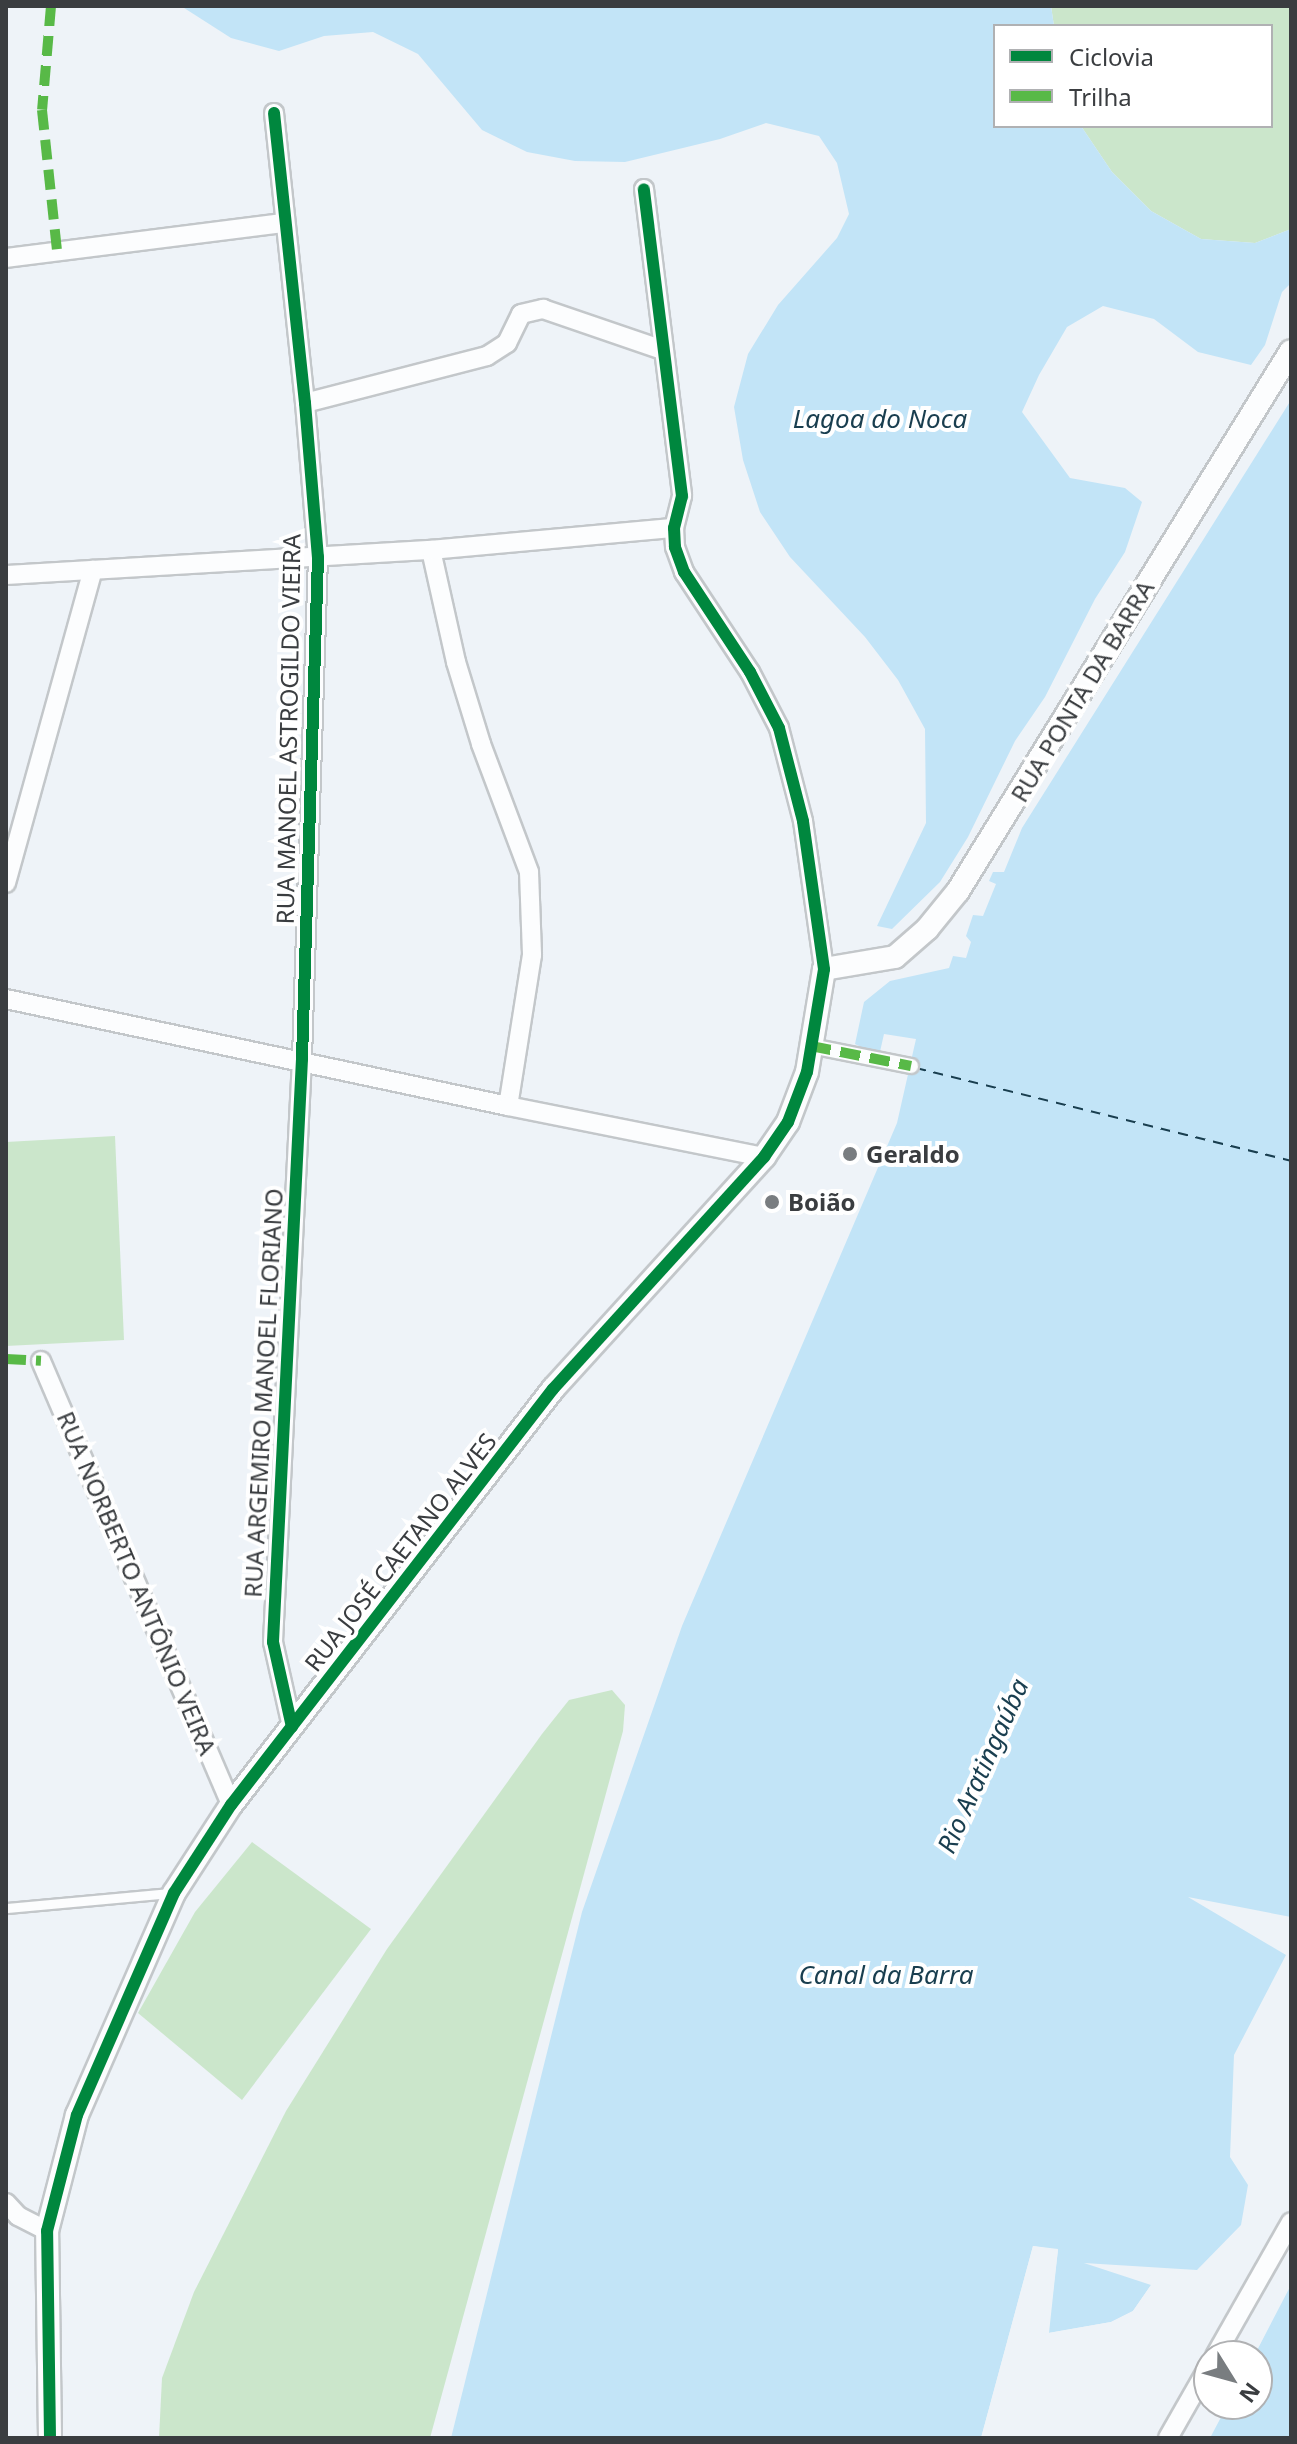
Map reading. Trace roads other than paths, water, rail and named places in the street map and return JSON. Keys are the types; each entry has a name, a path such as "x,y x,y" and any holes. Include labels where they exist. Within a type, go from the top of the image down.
{"street":[{"name":"RUA MANOEL ASTROGILDO VIEIRA","path":"274,113 318,557 302,1059"},
{"path":"644,189 682,496 674,528 675,547 684,572 750,672 779,728 803,821 824,969"},
{"path":"6,258 284,223"},
{"path":"305,403 487,356 507,343 521,314 543,309 663,350"},
{"name":"RUA PONTA DA BARRA","path":"824,969 895,957 927,929 958,891 1291,351"},
{"path":"6,575 431,550 674,528"},
{"path":"431,550 456,662 481,744 529,872 532,955 508,1106"},
{"path":"6,883 93,570"},
{"name":"RUA JOSÉ CAETANO ALVES","path":"50,2438 47,2231 77,2115 174,1893 231,1805 553,1389 764,1157 788,1122 807,1072 824,969"},
{"path":"6,999 764,1157"},
{"path":"811,1046 911,1066"},
{"name":"RUA ARGEMIRO MANOEL FLORIANO","path":"292,1727 273,1642 302,1059"},
{"name":"RUA NORBERTO ANTÔNIO VEIRA","path":"41,1361 231,1805"},
{"path":"6,2203 18,2216 47,2231"},
{"path":"1224,2340 1291,2222"},
{"path":"1168,2438 1193,2394"}],"lane":[{"path":"6,1908 174,1893"}],"water":[{"name":"Lagoa do Noca","path":"181,6 1051,6 1054,24 993,24 993,128 1082,128 1112,172 1151,211 1201,239 1255,243 1291,229 1291,283 1282,292 1265,345 1251,365 1198,352 1154,319 1103,306 1067,327 1039,375 1022,412 1070,478 1125,488 1142,502 1125,552 1095,599 1045,697 1015,741 968,837 940,882 892,929 877,926 926,823 925,729 898,680 865,637 790,557 760,512 743,460 734,407 748,354 778,305 837,238 849,214 837,163 819,136 766,123 720,139 625,162 575,161 527,152 482,130 418,54 373,32 324,36 279,51 231,38"},
{"name":"Canal da Barra","path":"1291,400 1291,1917 1188,1897 1286,1955 1234,2055 1230,2157 1248,2185 1241,2225 1197,2270 1084,2263 1151,2285 1133,2311 1111,2322 1048,2333 1058,2250 1033,2246 981,2438 451,2438 582,1912 682,1626 897,1123 916,1039 884,1034 879,1056 855,1044 864,1002 890,981 949,968 953,956 966,958 971,942 966,936 973,915 983,916 996,884 989,881 993,872 1004,872 1022,828"},
{"path":"1291,2285 1291,2438 1210,2438 1220,2420 1273,2420 1273,2340 1262,2340"}],"place":[{"name":"Geraldo","path":"850,1154"},
{"name":"Boião","path":"772,1202"}],"water label":[{"name":"Rio Aratingaúba","path":"983,1766"}]}
